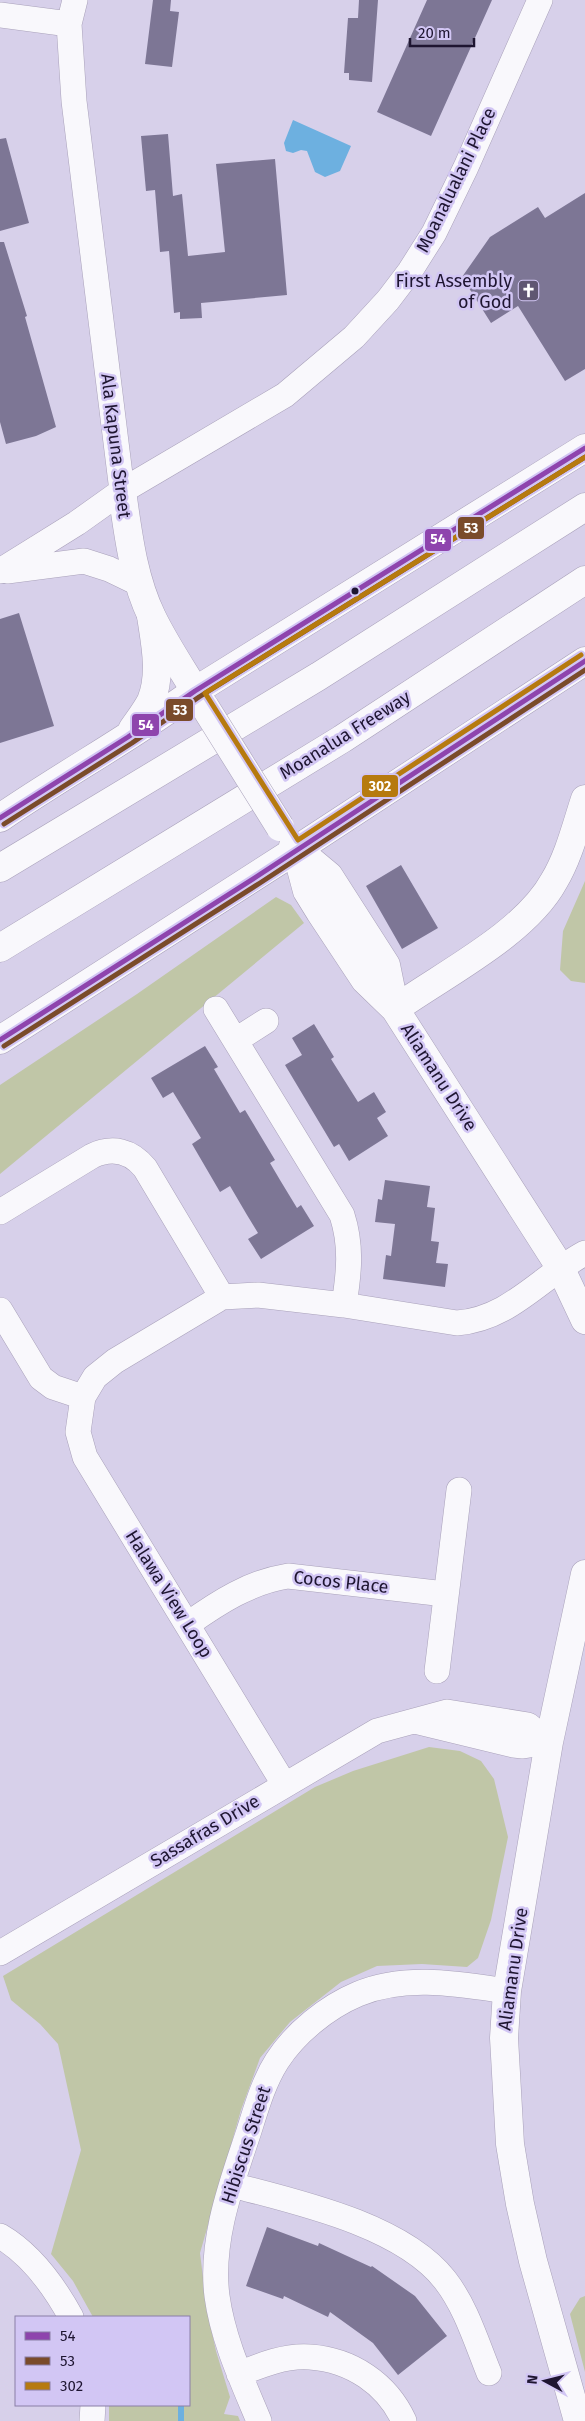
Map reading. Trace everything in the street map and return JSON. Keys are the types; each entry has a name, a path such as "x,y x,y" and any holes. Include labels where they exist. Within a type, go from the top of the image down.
{"main road":[{"path":"0,818 128,737 200,699 585,448"},
{"name":"Ala Kapuna Street","path":"122,491 138,583 151,616 280,827 296,850 329,876 386,965 396,1009"},
{"path":"0,868 319,676 585,508"},
{"name":"Moanalua Freeway","path":"0,948 342,739 585,580"},
{"path":"128,737 151,700 157,655 151,616"},
{"path":"0,1040 585,661"},
{"name":"Aliamanu Drive","path":"585,799 554,882 530,911 508,931 466,962 396,1009 560,1267 585,1320"},
{"name":"Aliamanu Drive","path":"578,2421 533,2261 513,2161 504,2068 504,2038 507,1991 549,1742 585,1579"}],"street":[{"name":"Ala Kapuna Street","path":"76,0 69,24 74,101 122,491"},
{"name":"Moanalualani Place","path":"0,571 77,523 122,491 284,395 354,337 388,300 410,271 438,225 466,167 540,0"},
{"path":"0,15 69,24"},
{"path":"0,571 84,561 109,569 138,583"},
{"path":"216,1009 342,1215 347,1231 350,1254 344,1305"},
{"path":"236,1040 266,1021"},
{"path":"0,1212 92,1156 108,1151 124,1152 132,1156 145,1168 222,1296"},
{"name":"Halawa View Loop","path":"284,1784 85,1458 78,1432 83,1397 95,1377 115,1361 222,1296 258,1295 344,1305 457,1323 473,1322 502,1311 560,1267 585,1253"},
{"path":"0,1310 42,1378 54,1387 83,1397"},
{"path":"436,1671 459,1490"},
{"name":"Cocos Place","path":"188,1624 243,1589 272,1578 288,1576 445,1594"},
{"name":"Sassafras Drive","path":"0,1953 284,1784 377,1732 415,1721 514,1745 524,1746 549,1742"},
{"name":"Hibiscus Street","path":"259,2421 224,2332 217,2294 217,2264 220,2225 261,2093 277,2061 298,2034 329,2011 358,1994 388,1985 418,1982 443,1983 507,1991"},
{"path":"232,2185 346,2217 420,2255 446,2281 462,2306 489,2373"},
{"path":"0,2236 13,2243 40,2270 70,2316"},
{"path":"239,2374 285,2359 309,2356 331,2360 354,2369 373,2380 389,2395 404,2421"},
{"path":"92,2421 93,2406"}],"green space":[{"path":"585,881 585,983 571,981 560,970 563,931"},
{"path":"276,897 291,905 304,923 0,1174 0,1085 137,994"},
{"path":"429,1747 460,1751 481,1761 494,1779 508,1837 491,1920 478,1958 467,1967 422,1964 377,1966 341,1982 290,2022 260,2058 241,2110 200,2253 207,2310 216,2351 230,2397 224,2414 238,2416 240,2421 109,2421 109,2406 190,2406 190,2316 92,2316 73,2281 51,2254 81,2150 58,2044 40,2024 11,2000 3,1976 315,1787 353,1771"},
{"path":"585,2296 585,2372 570,2314 580,2298"}],"water":[{"path":"293,120 351,146 340,171 325,177 315,172 307,151 301,150 293,153 286,151 284,143"}],"building":[{"path":"153,0 171,0 170,11 179,12 172,67 145,64"},
{"path":"359,0 378,0 372,82 349,80 349,73 344,73 348,18 358,18"},
{"path":"427,0 492,0 431,136 377,112"},
{"path":"168,134 173,196 182,194 188,256 225,252 216,164 275,159 287,295 201,303 202,318 180,319 180,312 174,313 169,251 160,252 155,190 146,191 141,136"},
{"path":"6,138 29,223 0,231 0,139"},
{"name":"First Assembly of God","path":"585,193 585,369 565,381 518,306 491,323 462,277 490,237 538,207 545,218"},
{"path":"0,242 4,242 27,316 25,317 56,427 36,436 6,444 0,422"},
{"path":"19,613 54,726 0,743 0,619"},
{"path":"401,865 438,928 402,949 366,886"},
{"path":"314,1024 334,1057 331,1059 358,1102 374,1092 386,1112 377,1118 388,1136 349,1161 339,1144 334,1147 285,1065 302,1055 292,1038"},
{"path":"205,1046 218,1067 214,1069 240,1113 245,1110 275,1160 270,1163 280,1180 297,1208 301,1205 314,1226 261,1259 248,1239 258,1233 230,1186 220,1192 192,1144 201,1138 173,1092 163,1098 151,1078"},
{"path":"385,1180 430,1186 427,1207 435,1208 431,1241 439,1242 436,1263 448,1264 445,1287 383,1279 386,1255 391,1256 395,1224 375,1222 378,1199 382,1200"},
{"path":"267,2227 318,2246 319,2243 372,2266 415,2296 447,2336 398,2375 373,2343 330,2312 328,2317 284,2296 283,2299 246,2286"}],"waterway":[{"path":"181,2406 181,2421"}],"transit line":[{"name":"54","path":"0,818 128,737 195,691 585,448"},
{"name":"53","path":"4,824 132,743 199,697 585,457"},
{"name":"302","path":"581,655 298,840 205,693 585,457"},
{"name":"54","path":"0,1040 256,877 585,661"},
{"name":"53","path":"4,1046 260,883 585,670"}],"place":[{"name":"First Assembly of God","path":"528,291"}]}
